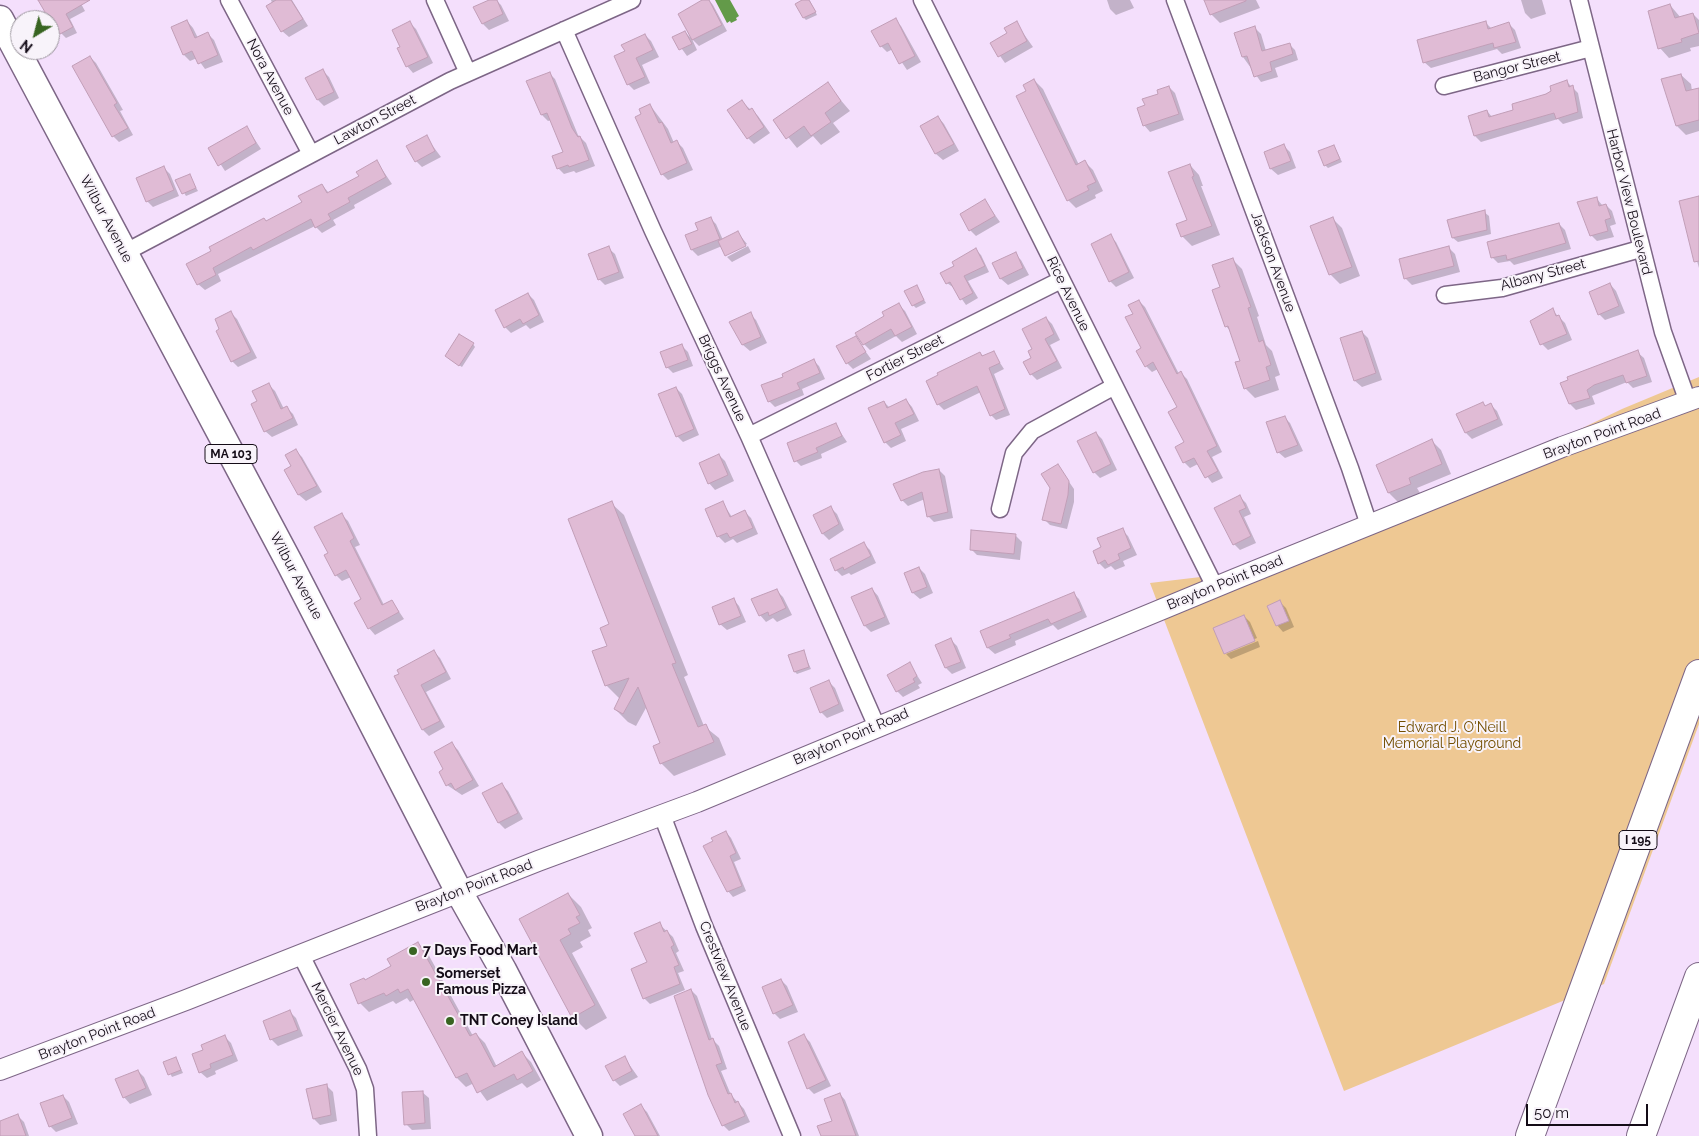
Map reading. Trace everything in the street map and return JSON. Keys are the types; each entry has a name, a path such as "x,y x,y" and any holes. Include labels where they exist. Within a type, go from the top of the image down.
{"highway":[{"name":"I 195","path":"1530,1136 1699,674"},
{"path":"1641,1136 1699,977"},
{"path":"1514,1136 1577,1007"}],"main road":[{"name":"Wilbur Avenue","path":"0,18 380,734 460,892 504,970 589,1136"}],"street":[{"name":"Nora Avenue","path":"228,0 311,154"},
{"path":"435,0 468,73"},
{"name":"Lawton Street","path":"124,253 468,73 632,0"},
{"name":"Rice Avenue","path":"922,0 1214,587"},
{"name":"Jackson Avenue","path":"1175,0 1350,468 1369,525"},
{"name":"Harbor View Boulevard","path":"1579,0 1662,332 1693,400"},
{"name":"Briggs Avenue","path":"564,30 653,231 749,436 877,726"},
{"name":"Bangor Street","path":"1444,86 1591,48"},
{"name":"Albany Street","path":"1445,295 1502,288 1640,249"},
{"name":"Fortier Street","path":"749,436 1061,280"},
{"path":"1000,509 1014,453 1032,431 1114,387"},
{"name":"Brayton Point Road","path":"0,1070 662,815 1214,587 1584,439 1693,400"},
{"name":"Crestview Avenue","path":"662,815 704,926 792,1136"},
{"name":"Mercier Avenue","path":"301,955 358,1069 365,1089 368,1136"}],"green space":[{"name":"Edward J. O'Neill Memorial Playground","path":"1699,377 1699,724 1604,984 1344,1091 1150,583 1268,569 1406,513 1622,409"}],"shaded area":[{"path":"715,0 730,0 739,16 736,18 737,20 727,23"}],"building":[{"path":"38,0 90,0 66,14 73,27 60,34 60,10 44,10"},
{"path":"276,0 291,0 303,19 281,32 266,6"},
{"path":"489,0 497,0 503,14 482,24 473,7"},
{"path":"702,0 709,0 722,25 692,40 678,14"},
{"path":"802,0 809,0 816,12 803,18 795,4"},
{"path":"1204,0 1246,0 1246,1 1210,15"},
{"path":"1670,4 1675,18 1693,13 1699,33 1681,39 1682,42 1658,49 1648,11"},
{"path":"896,18 915,56 899,64 888,43 880,47 871,31"},
{"path":"187,20 195,38 208,32 218,55 198,64 192,51 183,55 171,27"},
{"path":"410,21 428,57 406,67 397,48 400,47 392,30"},
{"path":"1017,21 1027,41 998,57 990,43 1007,33 1004,28"},
{"path":"1486,21 1488,29 1509,22 1516,42 1494,48 1493,43 1423,63 1417,40"},
{"path":"1255,26 1262,51 1290,43 1293,54 1270,62 1272,71 1254,77 1247,56 1242,57 1234,33"},
{"path":"685,31 692,44 679,50 672,37"},
{"path":"645,34 653,50 636,58 645,77 627,85 614,56 625,51 621,45"},
{"path":"90,56 117,103 114,105 128,128 112,137 72,66"},
{"path":"323,69 334,92 317,100 305,78"},
{"path":"550,72 572,128 578,137 580,136 589,160 557,169 552,156 563,152 547,113 541,115 526,81"},
{"path":"1681,74 1686,91 1699,88 1699,120 1676,126 1661,79"},
{"path":"1034,79 1076,165 1085,160 1096,182 1087,186 1089,190 1067,201 1016,96 1026,91 1023,85"},
{"path":"1567,80 1569,87 1573,85 1578,112 1556,119 1554,113 1474,136 1468,116 1487,110 1489,117 1513,110 1512,104 1546,94 1551,91 1550,86"},
{"path":"828,82 841,101 825,113 831,122 811,136 804,126 786,139 773,120"},
{"path":"1169,86 1179,114 1143,126 1137,108 1145,105 1142,99 1158,94 1157,90"},
{"path":"742,100 749,110 752,108 764,127 747,139 727,110"},
{"path":"650,104 659,123 662,122 671,143 677,140 687,163 661,175 635,117 641,114 639,109"},
{"path":"938,116 954,144 935,154 920,126"},
{"path":"247,126 256,143 218,166 208,148"},
{"path":"427,135 435,151 415,162 406,146"},
{"path":"1284,144 1291,161 1270,169 1264,152"},
{"path":"1334,145 1340,159 1324,166 1318,151"},
{"path":"377,160 386,177 348,198 350,202 328,214 331,219 315,228 311,219 253,250 251,247 213,268 216,275 197,285 186,264 211,251 209,247 264,218 266,221 302,202 298,196 322,184 327,193 359,176 356,172"},
{"path":"1190,164 1194,176 1192,177 1212,226 1181,237 1176,224 1187,220 1168,172"},
{"path":"164,166 174,190 146,202 136,178"},
{"path":"190,174 196,188 182,194 175,180"},
{"path":"1699,196 1699,261 1694,262 1679,201"},
{"path":"1597,197 1599,206 1606,204 1611,218 1605,220 1608,231 1590,236 1577,202"},
{"path":"985,199 995,216 969,231 960,214"},
{"path":"1485,210 1487,230 1452,238 1447,220"},
{"path":"711,217 720,239 691,250 685,235 698,230 695,223"},
{"path":"1333,217 1352,267 1329,275 1310,226"},
{"path":"1559,223 1566,243 1507,260 1506,255 1491,258 1487,242"},
{"path":"738,231 746,246 725,256 718,241"},
{"path":"1111,234 1129,272 1109,282 1091,244"},
{"path":"609,246 619,272 598,280 588,254"},
{"path":"1449,246 1454,266 1404,279 1399,259"},
{"path":"976,248 985,266 964,276 973,293 960,300 950,282 946,284 940,273 954,266 952,262"},
{"path":"1016,252 1023,268 1000,279 992,263"},
{"path":"1233,258 1251,307 1248,308 1259,342 1263,340 1271,365 1266,367 1270,380 1244,389 1235,362 1240,361 1228,326 1225,327 1212,290 1220,287 1212,265"},
{"path":"1610,283 1619,306 1598,315 1589,292"},
{"path":"917,285 924,300 912,306 904,291"},
{"path":"528,293 539,315 523,324 520,319 504,328 495,310"},
{"path":"1139,300 1177,374 1181,371 1217,446 1207,451 1218,471 1205,478 1194,458 1183,463 1175,447 1184,442 1168,412 1177,407 1153,362 1145,367 1136,351 1141,348 1125,317 1133,314 1128,305"},
{"path":"899,303 912,327 895,336 891,329 863,345 855,333 884,316 882,312"},
{"path":"1553,308 1556,316 1559,315 1567,334 1540,345 1530,321"},
{"path":"231,311 251,352 231,362 216,331 219,329 215,319"},
{"path":"751,312 761,337 742,345 729,322"},
{"path":"1046,317 1054,334 1045,339 1057,361 1030,375 1023,362 1031,358 1028,351 1032,349 1022,329"},
{"path":"1362,331 1376,373 1354,381 1340,338"},
{"path":"459,334 474,343 459,366 445,356"},
{"path":"856,336 866,352 846,364 836,346"},
{"path":"682,344 688,360 666,368 660,352"},
{"path":"1638,350 1647,376 1626,383 1623,375 1594,385 1587,390 1590,398 1569,404 1560,383 1568,380 1567,377"},
{"path":"994,351 1000,363 989,368 1005,409 990,416 977,386 937,405 926,381 938,375 937,373 980,352 982,356"},
{"path":"814,359 820,373 797,383 800,389 768,402 761,385 783,377 782,374"},
{"path":"269,383 281,409 287,406 293,418 264,432 251,404 257,401 252,391"},
{"path":"676,387 694,429 676,437 658,394"},
{"path":"906,399 914,414 895,423 901,435 884,443 868,408 884,401 887,408"},
{"path":"1483,402 1485,406 1491,403 1498,419 1465,433 1456,414"},
{"path":"1285,416 1298,445 1277,453 1266,422"},
{"path":"836,423 842,436 816,448 818,452 794,462 787,443"},
{"path":"1096,432 1111,464 1093,473 1077,441"},
{"path":"1432,439 1442,464 1409,478 1411,484 1388,493 1376,465"},
{"path":"296,449 317,486 298,495 284,470 291,466 285,455"},
{"path":"719,454 728,475 708,484 699,463"},
{"path":"1058,464 1069,481 1068,495 1061,524 1042,520 1050,488 1041,474"},
{"path":"939,469 948,512 927,517 922,492 901,501 893,484 923,472"},
{"path":"1240,495 1246,508 1239,511 1251,536 1233,545 1214,508"},
{"path":"612,501 676,663 672,664 698,727 706,724 714,742 660,764 653,746 660,743 638,687 623,714 614,709 629,678 605,686 592,651 607,646 600,628 609,624 568,519"},
{"path":"723,501 730,517 745,510 753,528 730,538 727,533 717,537 705,509"},
{"path":"831,506 839,524 822,534 813,515"},
{"path":"342,513 354,538 350,541 382,605 392,600 399,612 368,629 354,603 361,599 346,570 335,576 324,555 328,553 314,527"},
{"path":"1123,528 1131,548 1118,554 1120,559 1108,565 1105,560 1098,564 1093,551 1101,547 1097,538"},
{"path":"971,530 1016,534 1014,554 970,550"},
{"path":"864,542 871,556 844,570 843,567 835,571 830,559"},
{"path":"919,567 927,587 912,593 904,573"},
{"path":"872,588 885,617 864,626 851,597"},
{"path":"777,589 786,608 769,616 768,612 759,616 751,599"},
{"path":"1074,592 1082,611 1051,624 1048,619 1009,635 1011,638 987,648 980,631"},
{"path":"734,598 741,616 719,625 712,607"},
{"path":"1280,600 1289,621 1276,626 1267,606"},
{"path":"1244,615 1255,641 1224,654 1213,628"},
{"path":"951,638 961,662 945,668 935,645"},
{"path":"434,650 446,672 421,685 440,721 422,730 394,676 399,674 397,670"},
{"path":"804,650 809,667 794,672 788,655"},
{"path":"910,662 917,676 913,679 915,682 896,692 887,675"},
{"path":"829,680 839,704 820,713 810,688"},
{"path":"452,742 473,780 455,790 451,783 446,786 439,772 443,769 434,752"},
{"path":"502,783 518,813 498,823 482,793"},
{"path":"726,831 736,853 730,856 742,886 727,892 703,846 713,841 711,838"},
{"path":"568,893 580,915 576,917 580,923 568,929 571,934 560,940 595,1005 572,1018 519,919"},
{"path":"660,922 664,932 667,930 674,945 671,947 679,965 674,967 680,984 643,999 631,969 647,962 634,933"},
{"path":"418,942 470,1036 476,1033 494,1067 522,1051 533,1071 517,1080 514,1074 477,1093 467,1073 456,1078 408,989 400,993 398,989 386,996 384,993 358,1004 350,984 364,978 365,980 391,966 387,959"},
{"path":"781,979 793,1005 773,1014 762,987"},
{"path":"691,989 709,1040 713,1038 722,1063 716,1065 728,1094 731,1093 735,1103 738,1101 745,1116 722,1126 708,1095 674,996"},
{"path":"290,1010 298,1030 270,1040 263,1021"},
{"path":"804,1034 826,1080 807,1089 788,1042"},
{"path":"225,1035 233,1055 210,1064 211,1068 199,1073 192,1054 203,1050 201,1045"},
{"path":"625,1056 632,1071 613,1081 605,1066"},
{"path":"176,1057 181,1070 168,1075 163,1062"},
{"path":"138,1070 146,1088 123,1098 115,1079"},
{"path":"327,1084 331,1115 313,1119 306,1089"},
{"path":"423,1091 425,1123 404,1125 402,1092"},
{"path":"840,1093 856,1136 821,1136 817,1126 832,1121 824,1099"},
{"path":"63,1095 72,1118 49,1127 40,1103"},
{"path":"641,1104 658,1136 635,1136 623,1114"},
{"path":"18,1114 26,1136 0,1136 0,1121"}],"place":[{"name":"7 Days Food Mart","path":"413,951"},
{"name":"Somerset Famous Pizza","path":"426,982"},
{"name":"TNT Coney Island","path":"450,1021"}]}
